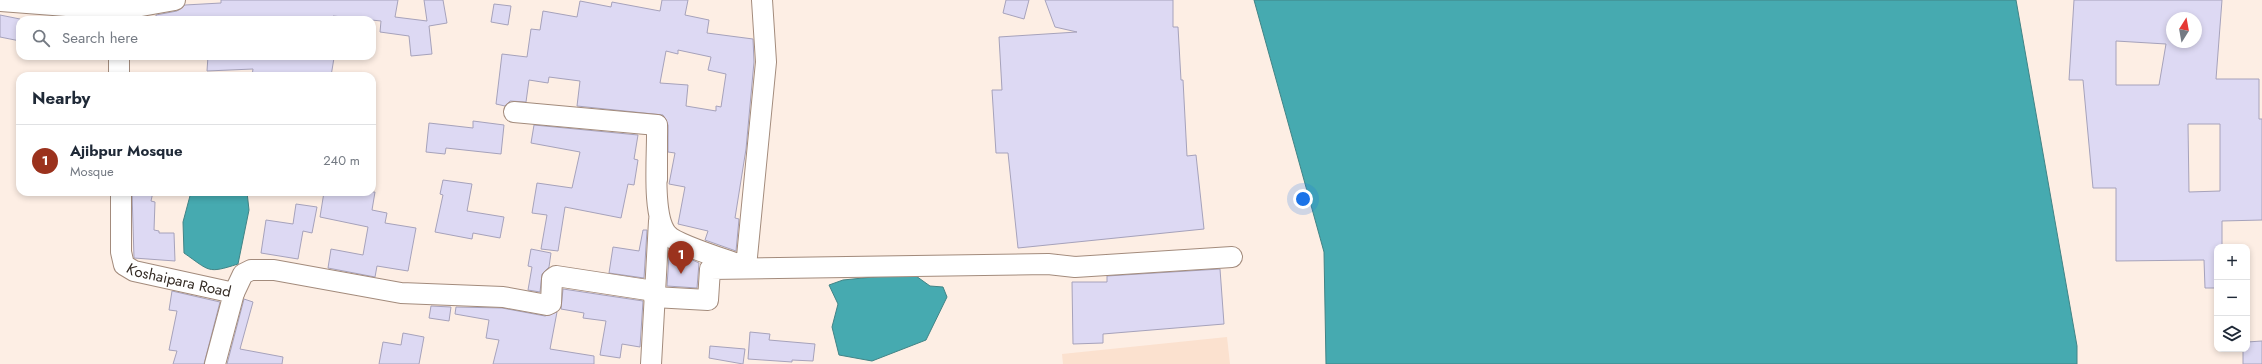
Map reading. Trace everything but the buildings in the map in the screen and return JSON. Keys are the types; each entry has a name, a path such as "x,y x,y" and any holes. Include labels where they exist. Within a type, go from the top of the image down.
{"street":[{"path":"0,1 119,15 175,0"},
{"path":"746,267 766,62 762,0"},
{"path":"119,60 119,72"},
{"path":"514,112 658,125 657,180 659,221 651,364"},
{"name":"Koshaipara Road","path":"120,196 121,252 124,265 134,271 234,293 215,364"},
{"path":"659,221 667,235 699,251 746,267"},
{"path":"234,293 243,274 251,270 274,270 401,292 504,297 547,305 552,300 552,279 556,276 654,294 708,300 710,269 746,267 1048,264 1075,267 1232,257"}],"shaded area":[{"path":"1227,337 1230,364 1063,364 1062,354"}],"water":[{"path":"1254,0 2016,0 2077,346 2077,364 1326,364 1324,252"},
{"path":"190,196 247,196 249,210 238,264 220,269 209,269 184,253 183,222"},
{"path":"883,276 916,276 930,286 943,287 947,297 926,340 872,361 839,355 832,327 838,304 829,285 843,280"}],"place":[{"name":"Ajibpur Mosque","path":"681,274"}]}
